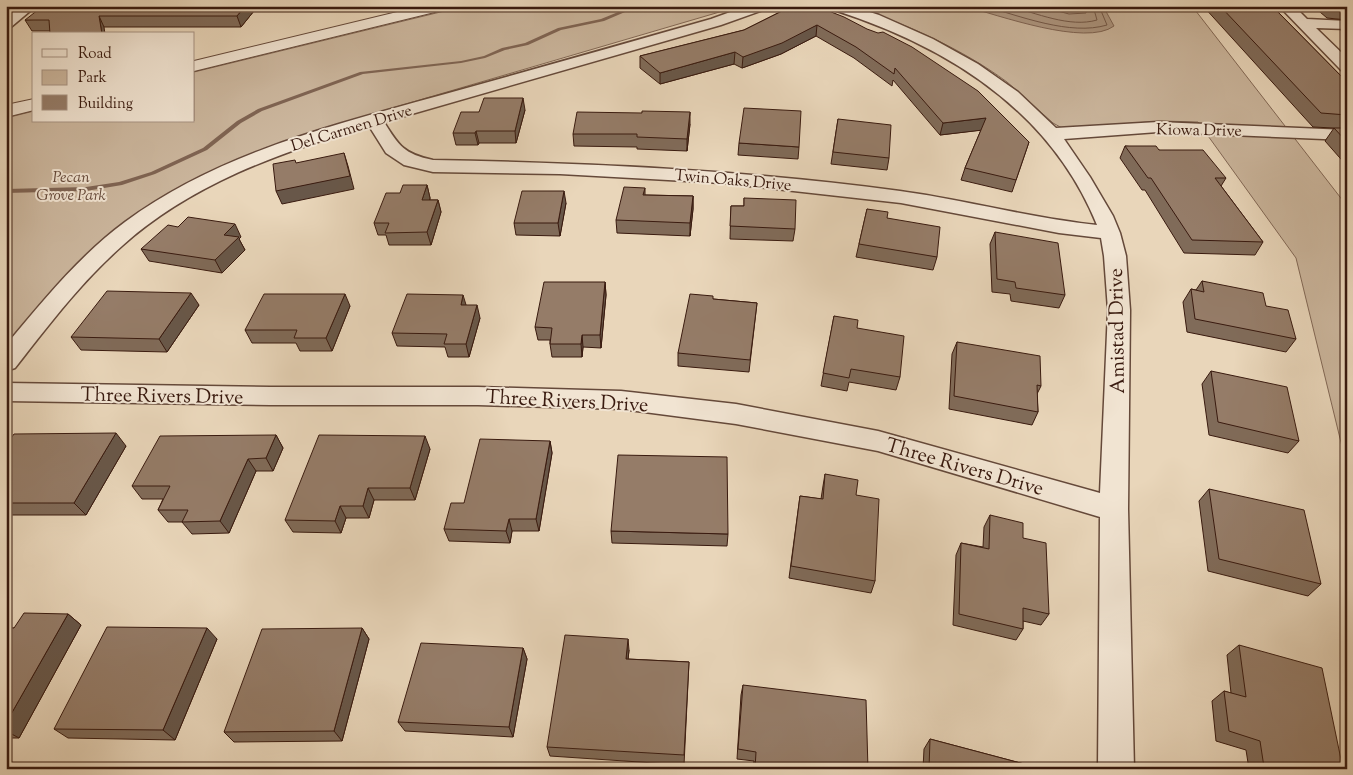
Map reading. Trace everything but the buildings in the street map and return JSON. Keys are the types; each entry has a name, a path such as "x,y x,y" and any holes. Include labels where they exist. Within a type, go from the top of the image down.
{"street":[{"path":"6,24 29,6"},
{"path":"195,54 396,6"},
{"path":"195,66 442,6"},
{"name":"Del Carmen Drive","path":"6,362 66,288 132,226 202,182 257,157 324,134 716,22 761,6"},
{"name":"Amistad Drive","path":"836,6 874,18 928,42 972,68 1012,96 1052,134 1081,177 1103,216 1110,233 1115,256 1119,310 1114,509 1116,769"},
{"path":"1286,6 1347,67"},
{"path":"1302,23 1347,25"},
{"path":"6,98 32,92"},
{"path":"6,111 32,104"},
{"name":"Twin Oaks Drive","path":"373,120 392,149 411,162 433,166 560,168 722,176 901,196 1059,227 1110,233"},
{"name":"Kiowa Drive","path":"1052,134 1158,127 1347,135"},
{"name":"Three Rivers Drive","path":"6,392 270,396 478,396 620,400 736,414 878,441 1114,509"}],"green space":[{"name":"Pecan Grove Park","path":"465,6 740,6 314,131 234,161 208,173 93,249 55,287 6,344 6,118 32,112 32,122 195,122 195,72"},
{"path":"851,6 1192,6 1347,206 1347,467 1296,258 1198,122 1162,121 1062,128 1053,123 1007,82 972,59 912,29"}],"water":[{"path":"964,6 1103,6 1114,26 1101,32 1063,31 1019,22"}],"waterway":[{"path":"6,191 86,189 120,184 153,173 205,149 239,122 260,110 362,73 461,62 485,57 504,49 526,44 560,29 602,20 637,6"}]}
